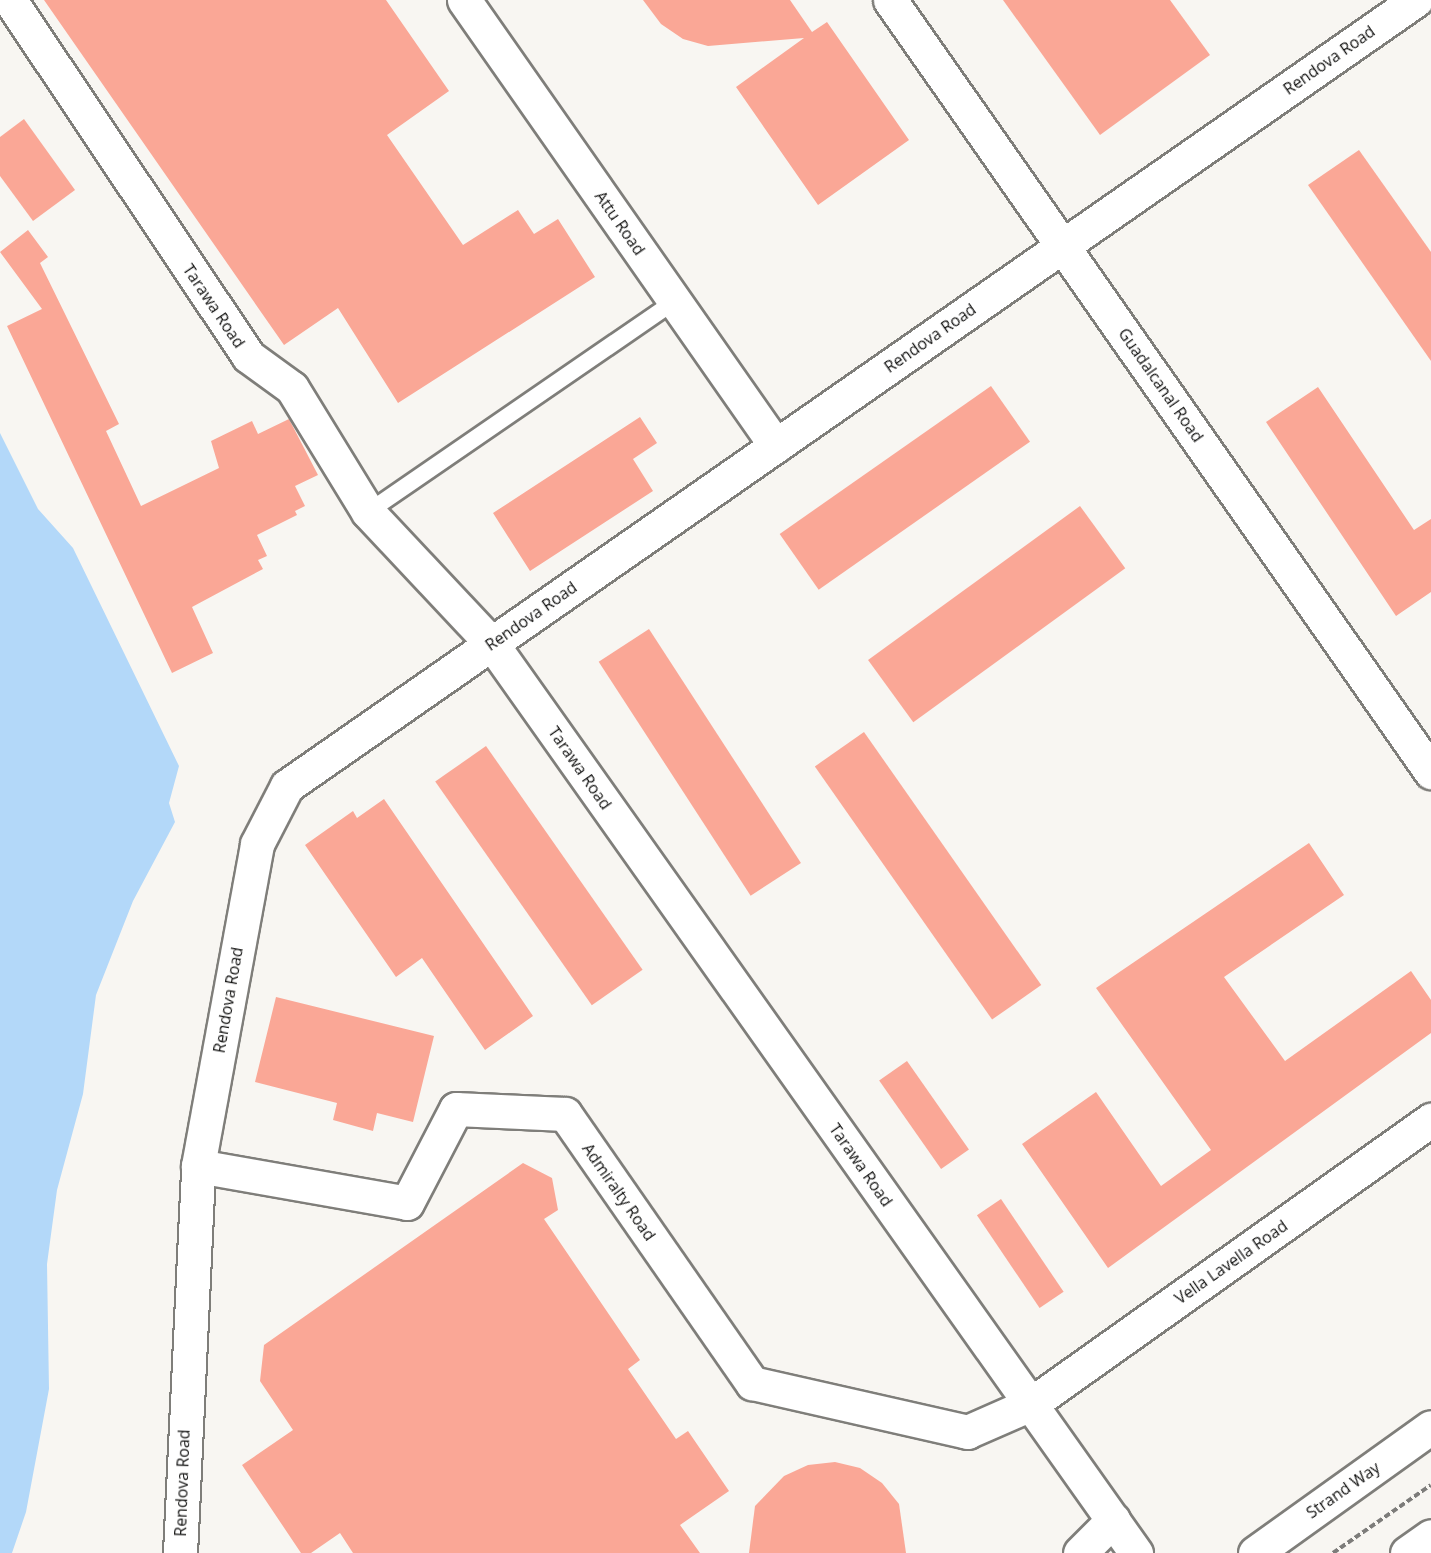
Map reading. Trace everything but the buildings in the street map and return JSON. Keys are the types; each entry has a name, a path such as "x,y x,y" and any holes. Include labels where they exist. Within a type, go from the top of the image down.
{"main road":[{"name":"Tarawa Road","path":"10,0 248,356 292,388 368,512 492,644 1137,1553"},
{"name":"Attu Road","path":"464,0 776,446"},
{"name":"Guadalcanal Road","path":"890,0 1431,772"},
{"name":"Rendova Road","path":"180,1553 198,1166 257,844 287,786 1416,0"},
{"name":"Admiralty Road","path":"198,1166 407,1203 456,1109 565,1114 752,1383 967,1432 1030,1404"},
{"name":"Vella Lavella Road","path":"1030,1404 1431,1120"},
{"name":"Strand Way","path":"1255,1553 1431,1427"},
{"path":"1080,1553 1113,1520"},
{"path":"1407,1553 1431,1536"}],"lane":[{"path":"368,512 675,301"}],"path":[{"path":"1333,1553 1431,1485"}],"water":[{"path":"0,433 38,509 73,548 179,766 169,803 175,822 133,901 96,995 83,1094 57,1190 47,1264 49,1389 26,1512 12,1553 0,1553"}]}
